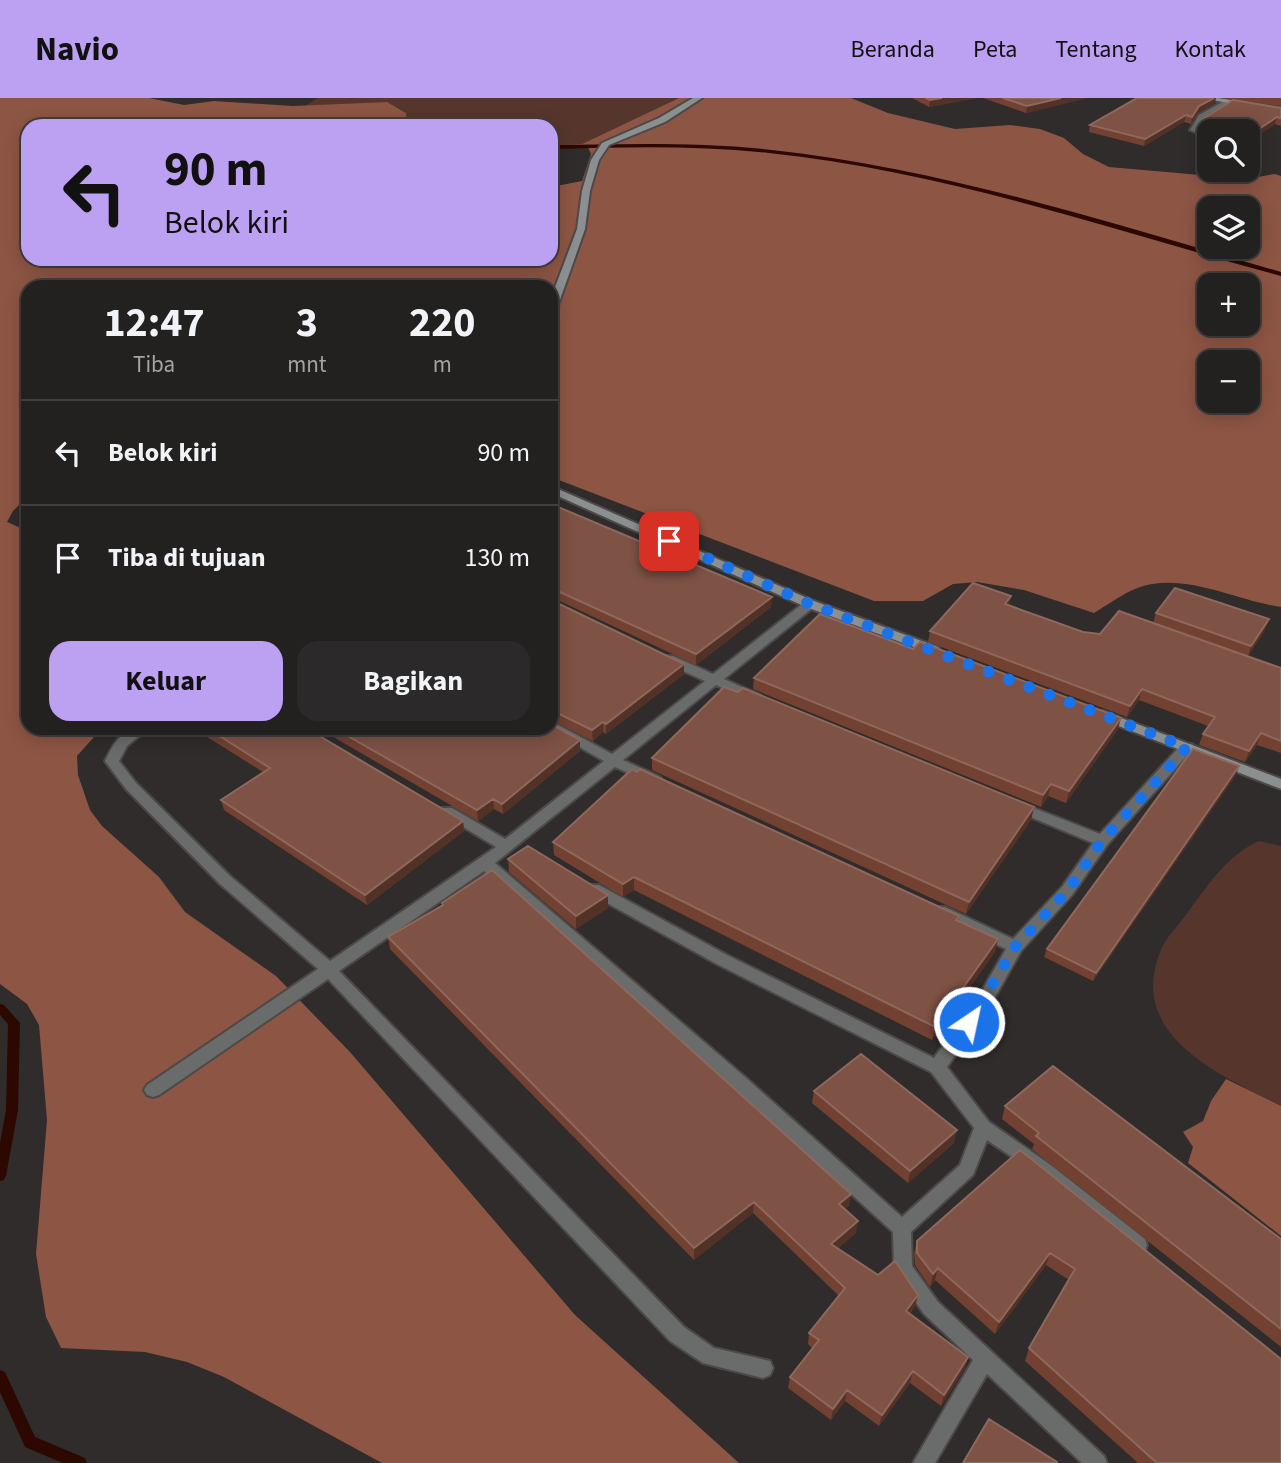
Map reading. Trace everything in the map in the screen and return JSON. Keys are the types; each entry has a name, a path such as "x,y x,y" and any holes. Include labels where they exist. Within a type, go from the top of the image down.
{"street":[{"path":"558,292 582,229 586,191 595,160 606,143 662,120 698,98"},
{"path":"1204,98 1281,110"},
{"path":"1200,119 1229,102"},
{"path":"558,492 810,604 953,657"},
{"path":"153,1090 485,863 810,604"},
{"path":"650,650 763,701"},
{"path":"1096,712 1281,784"},
{"path":"558,730 612,760 673,788"},
{"path":"132,735 121,743 112,761 131,786 225,880 328,969 677,1334 710,1356 763,1368"},
{"path":"937,1067 985,1000 1015,947 1067,891 1102,841 1187,747"},
{"path":"1002,800 1102,841"},
{"path":"433,804 534,853"},
{"path":"485,863 739,1082 902,1229 903,1268 932,1308 1097,1463"},
{"path":"575,878 666,931 937,1067 983,1127 1046,1171 1155,1259"},
{"path":"929,906 1015,947"},
{"path":"902,1229 967,1170 983,1127"},
{"path":"923,1463 985,1359"}],"shaded area":[{"path":"0,98 149,98 184,105 214,101 293,106 387,102 406,113 407,119 21,119 21,266 558,266 558,186 582,181 591,154 587,145 558,147 558,145 582,144 679,98 851,98 888,113 955,129 1010,125 1040,129 1064,138 1083,154 1109,167 1197,175 1197,182 1260,182 1260,177 1275,174 1281,176 1281,607 1201,587 1168,583 1136,588 1094,613 1024,590 977,582 953,584 923,601 874,601 558,480 558,280 21,280 21,503 7,522 21,528 21,735 96,735 77,756 78,775 90,810 102,826 159,877 185,912 276,976 350,1052 575,1315 739,1463 382,1463 224,1377 187,1362 145,1352 61,1348 46,1317 36,1254 47,1120 39,1025 27,1004 0,984"},
{"path":"318,98 679,98 582,144 558,145 558,119 407,119 406,113 387,102 305,106"},
{"path":"1259,841 1281,846 1281,1106 1232,1081 1186,1049 1168,1030 1157,1008 1153,982 1160,952 1169,937 1219,872 1237,854"},
{"path":"1226,1079 1281,1106 1281,1236 1188,1163 1193,1147 1183,1132 1203,1121 1211,1101"}],"building":[{"path":"1003,98 1061,98 1027,106"},
{"path":"1137,98 1214,98 1199,106 1192,117 1186,115 1145,139 1090,125"},
{"path":"1233,100 1281,108 1281,118 1277,117 1260,128 1260,119 1203,119"},
{"path":"558,507 772,597 696,654 558,591"},
{"path":"973,583 1011,596 1005,604 1083,632 1100,634 1119,611 1281,668 1281,741 1261,733 1249,751 1203,734 1215,717 1142,689 1130,706 930,631"},
{"path":"1175,588 1269,619 1251,646 1156,613"},
{"path":"558,603 684,664 606,724 603,722 592,730 558,713"},
{"path":"820,614 913,649 920,642 1121,718 1069,791 1051,784 1043,795 754,678"},
{"path":"724,687 738,692 743,688 1034,807 969,902 652,758"},
{"path":"558,728 580,740 502,804 493,799 477,810 346,735 558,735"},
{"path":"218,735 318,735 463,821 365,895 221,800 270,768"},
{"path":"1193,749 1239,766 1096,973 1047,949"},
{"path":"632,769 637,772 640,769 959,916 956,920 998,939 935,1027 634,877 623,884 553,842"},
{"path":"528,846 608,895 576,916 508,859"},
{"path":"492,870 851,1194 839,1204 858,1221 831,1244 878,1275 895,1261 918,1295 906,1311 968,1357 944,1395 913,1371 882,1415 847,1390 833,1409 790,1377 819,1340 809,1333 845,1288 754,1202 694,1248 388,937 443,905 442,903"},
{"path":"861,1054 957,1130 910,1171 814,1091"},
{"path":"1053,1066 1281,1239 1281,1329 1036,1136 1039,1133 1005,1106"},
{"path":"1020,1150 1281,1359 1281,1463 1157,1463 1029,1348 1075,1269 1050,1253 999,1322 938,1268 933,1274 917,1253 917,1241"},
{"path":"989,1419 1057,1462 1057,1463 963,1463"}],"waterway":[{"path":"558,147 645,145 739,148 862,165 1043,206 1281,274"},
{"path":"0,1008 14,1023 12,1110 0,1176"},
{"path":"0,1377 30,1442 80,1463"}],"route":[{"path":"669,541 810,604 1187,747 1102,841 1067,891 1015,947 985,1000 969,1022"}]}
